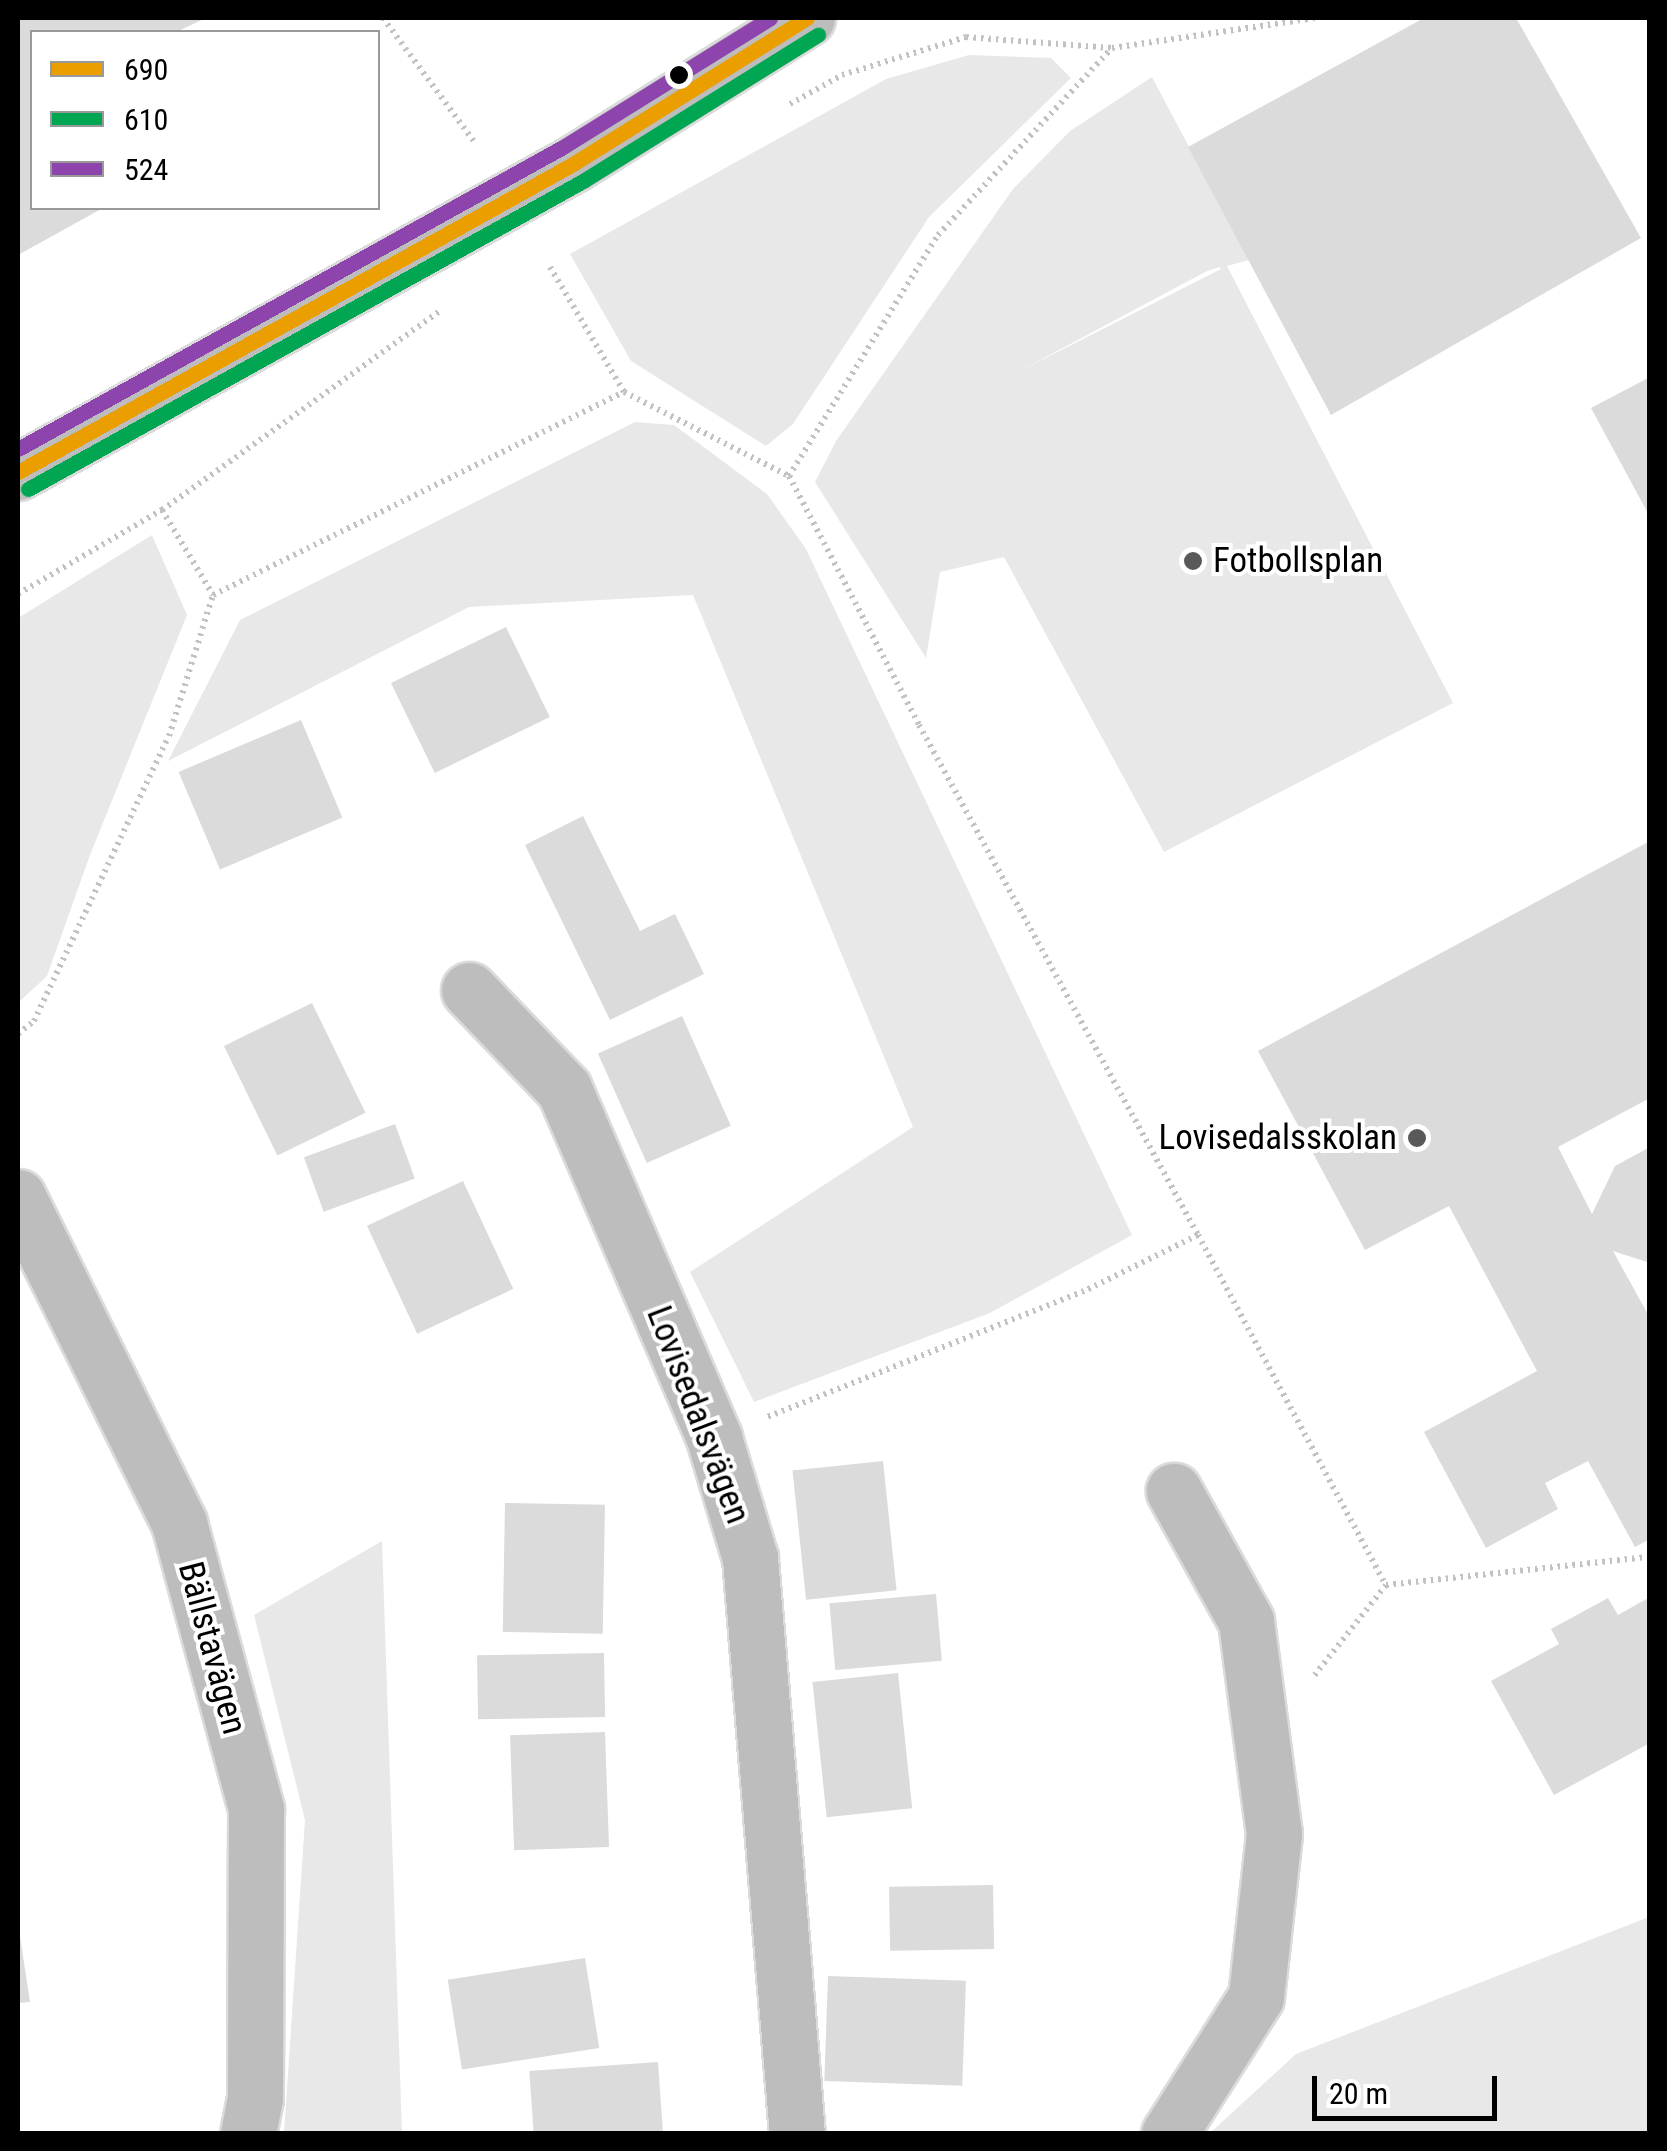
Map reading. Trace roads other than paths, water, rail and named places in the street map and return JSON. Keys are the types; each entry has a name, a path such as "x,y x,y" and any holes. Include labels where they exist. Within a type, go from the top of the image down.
{"street":[{"path":"18,472 573,164 807,18"},
{"name":"Lovisedalsvägen","path":"470,990 564,1089 714,1438 750,1558 797,2134"},
{"name":"Bällstavägen","path":"18,1197 179,1523 256,1810 255,2098 248,2134"},
{"path":"1169,2134 1256,1997 1274,1834 1246,1620 1174,1491"}],"place":[{"name":"Fotbollsplan","path":"1193,561"},
{"name":"Lovisedalsskolan","path":"1417,1138"}]}
